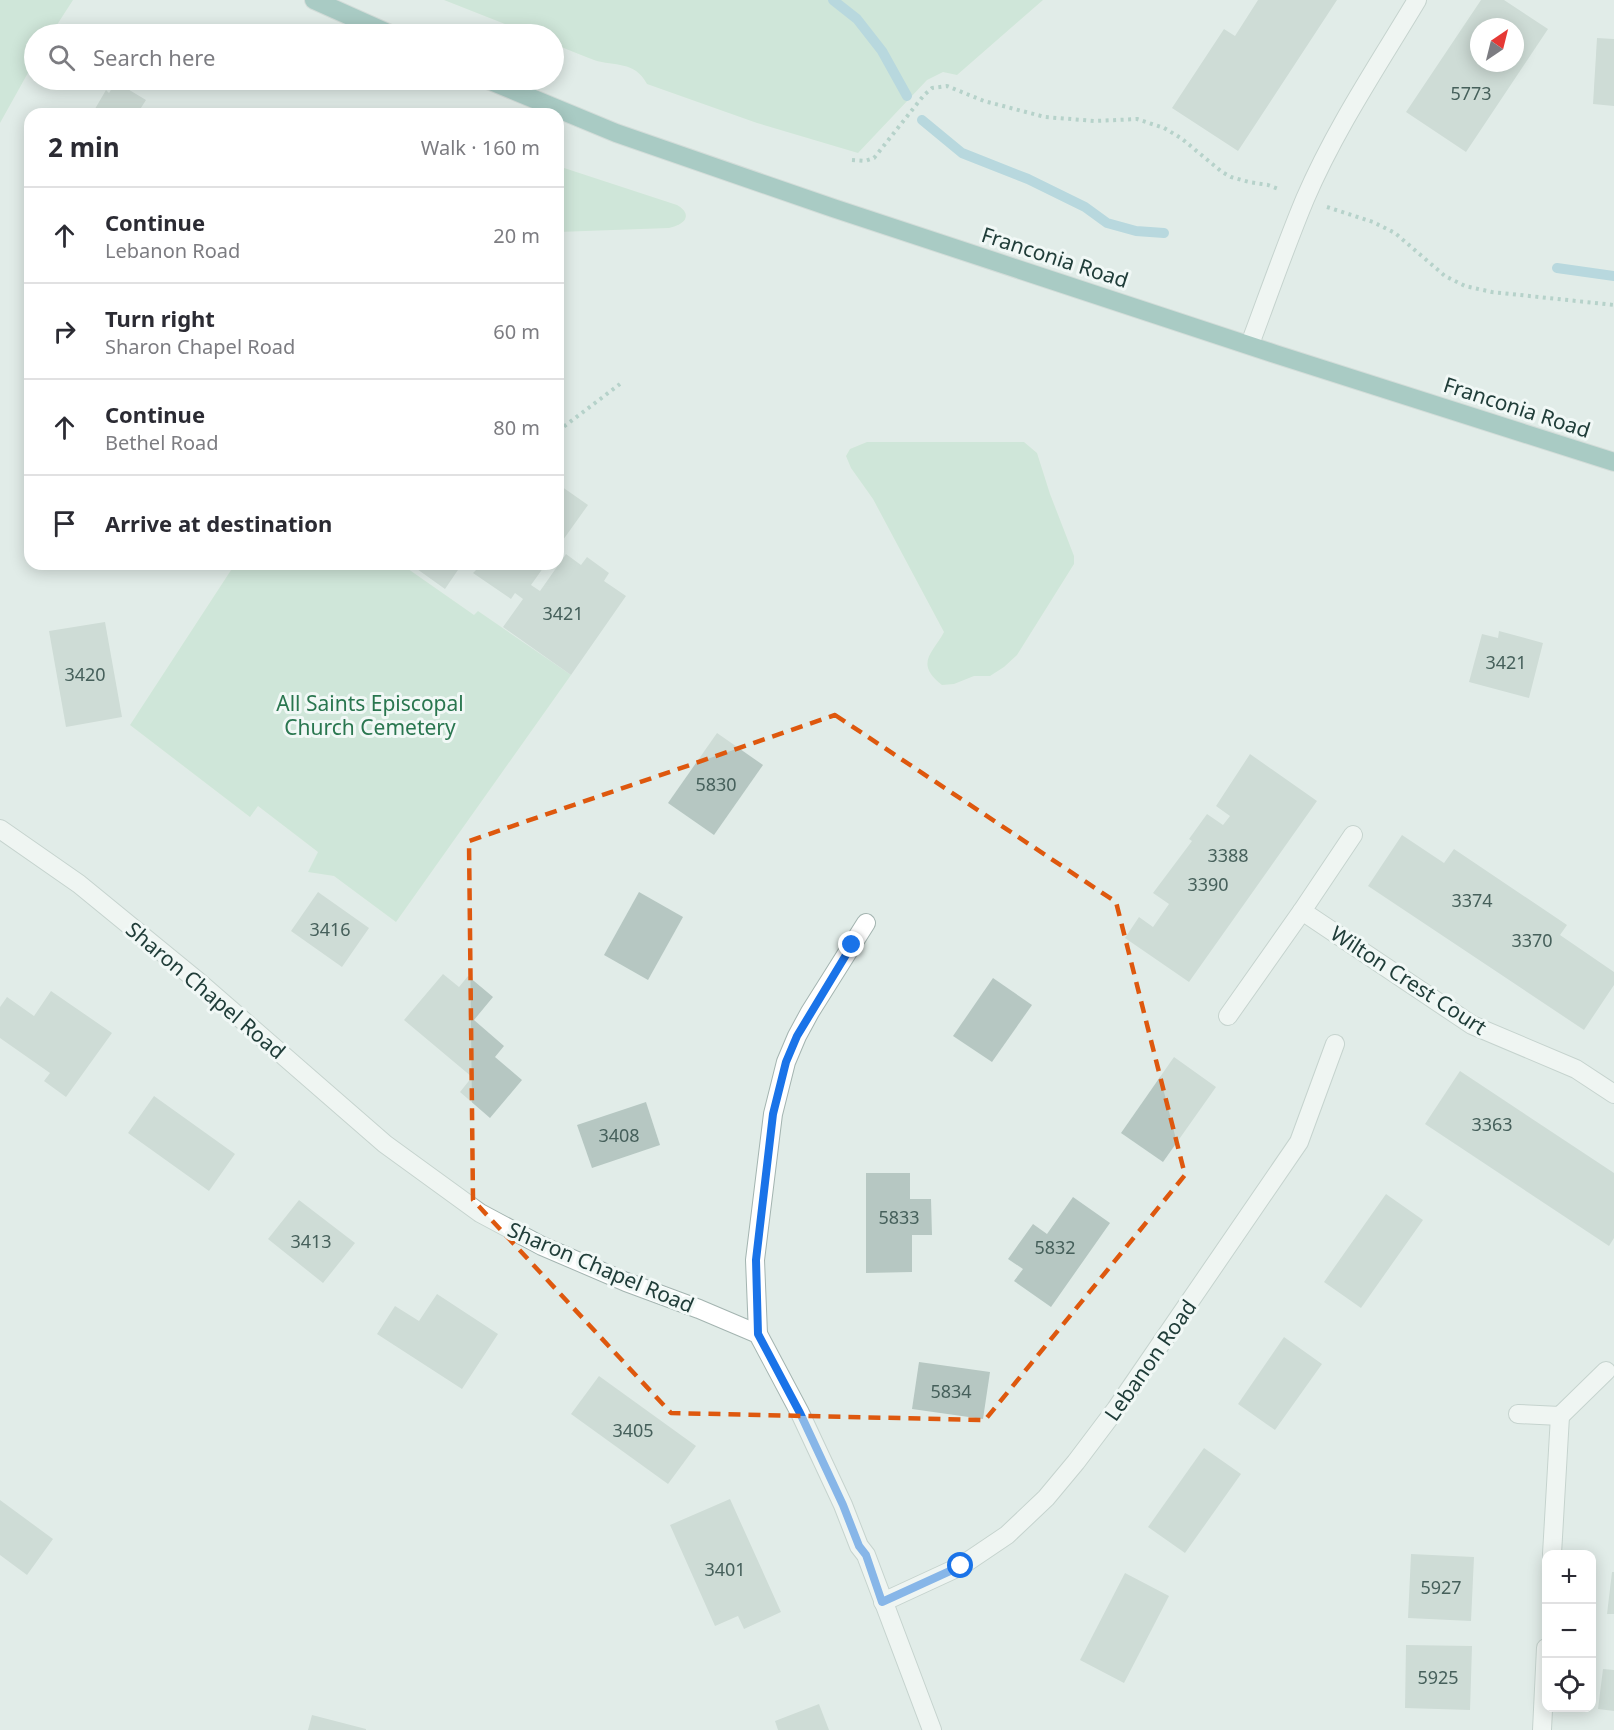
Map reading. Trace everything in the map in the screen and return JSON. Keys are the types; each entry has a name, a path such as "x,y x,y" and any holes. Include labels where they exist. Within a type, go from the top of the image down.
{"main road":[{"path":"314,0 368,24"},
{"name":"Franconia Road","path":"512,90 555,108"},
{"name":"Franconia Road","path":"564,112 606,129 834,208 1614,462"}],"street":[{"path":"1250,344 1305,199 1353,108 1417,0"},
{"name":"Sharon Chapel Road","path":"0,829 80,884 200,983 385,1144 480,1213 542,1246 758,1334"},
{"path":"1228,1016 1353,835"},
{"name":"Wilton Crest Court","path":"1302,911 1472,1025 1576,1069 1614,1094"},
{"path":"866,922 810,1012 786,1062 773,1114 756,1260 758,1334 800,1413 843,1505 859,1546 866,1555 932,1730"},
{"name":"Lebanon Road","path":"882,1602 961,1566 1008,1535 1046,1498 1076,1462 1116,1409 1299,1142 1335,1044"},
{"path":"1552,1550 1560,1416 1606,1371"},
{"path":"1518,1414 1560,1416"},
{"path":"1542,1730 1546,1658"}],"path":[{"path":"852,160 865,161 874,158 924,95 932,88 947,86"},
{"path":"564,426 620,384"}],"highlighted area":[{"path":"835,715 1116,902 1185,1175 985,1420 671,1413 473,1200 469,841"}],"green space":[{"path":"0,0 73,0 57,24 24,24 24,80 0,123"},
{"path":"444,0 1043,0 957,75 943,72 927,80 858,153 757,123 647,84 642,76 630,68 594,60 564,48 564,24 505,24"},
{"path":"564,168 677,205 685,212 685,219 679,225 669,228 564,232"},
{"path":"867,442 1024,442 1037,453 1074,556 1074,564 1017,655 990,676 974,676 954,684 942,685 929,670 928,658 944,632 873,499 851,468 846,456 850,449"},
{"name":"All Saints Episcopal Church Cemetery","path":"231,570 410,570 474,615 478,611 571,675 396,922 334,876 308,872 318,852 258,806 250,817 130,725"}],"building":[{"path":"1258,0 1337,0 1238,151 1172,108 1224,29 1235,36"},
{"path":"1481,0 1504,0 1548,29 1524,65 1524,18 1470,18 1470,72 1519,72 1466,152 1406,112"},
{"path":"1597,38 1614,39 1614,106 1593,104"},
{"path":"106,90 109,93 111,90 129,90 146,100 141,108 96,108"},
{"path":"564,488 588,505 564,539"},
{"path":"566,554 581,565 587,557 609,573 604,581 626,596 571,675 503,627 523,599 515,593 511,599 473,573 476,570 542,570 531,585 540,591 555,570 564,570"},
{"path":"418,570 458,570 445,589"},
{"path":"105,622 122,717 66,727 49,631"},
{"path":"1499,631 1543,643 1529,698 1469,682 1482,634 1498,638"},
{"path":"717,733 763,765 714,835 668,803"},
{"path":"1250,754 1317,801 1189,982 1125,938 1139,917 1153,927 1169,904 1153,893 1192,841 1189,839 1207,814 1223,825 1230,816 1216,806"},
{"path":"1402,835 1444,863 1454,849 1567,925 1560,935 1614,972 1614,985 1584,1030 1368,886"},
{"path":"318,892 369,928 342,967 291,931"},
{"path":"639,892 683,917 648,980 604,955"},
{"path":"443,974 459,987 468,976 493,997 474,1020 504,1046 495,1057 522,1080 490,1118 460,1092 472,1077 404,1020"},
{"path":"993,978 1032,1005 992,1062 953,1036"},
{"path":"51,991 112,1033 66,1097 44,1081 50,1073 0,1038 0,1007 7,997 34,1016"},
{"path":"1174,1057 1216,1087 1163,1162 1121,1133"},
{"path":"1460,1071 1614,1173 1614,1238 1609,1246 1425,1124"},
{"path":"154,1096 235,1154 209,1191 128,1133"},
{"path":"646,1102 660,1145 592,1168 577,1125"},
{"path":"866,1173 910,1173 910,1199 931,1199 932,1235 912,1235 912,1272 866,1273"},
{"path":"1386,1194 1423,1220 1361,1308 1324,1282"},
{"path":"1073,1197 1110,1223 1051,1307 1014,1281 1023,1269 1008,1259 1033,1224 1047,1234"},
{"path":"299,1200 355,1243 323,1283 268,1239"},
{"path":"437,1294 498,1334 462,1389 377,1334 395,1306 419,1321"},
{"path":"1284,1337 1322,1364 1275,1430 1238,1404"},
{"path":"919,1362 990,1372 983,1419 912,1409"},
{"path":"599,1376 696,1446 668,1484 571,1414"},
{"path":"1204,1448 1241,1474 1185,1553 1148,1527"},
{"path":"730,1499 781,1612 744,1629 738,1616 715,1626 670,1525"},
{"path":"0,1500 53,1539 27,1575 0,1555"},
{"path":"1411,1554 1474,1557 1471,1621 1408,1618"},
{"path":"1612,1572 1614,1572 1614,1614 1607,1614"},
{"path":"1125,1573 1169,1596 1124,1683 1080,1660"},
{"path":"1406,1645 1472,1646 1470,1710 1405,1708"},
{"path":"1603,1669 1614,1670 1614,1711 1598,1709"},
{"path":"819,1704 829,1730 778,1730 775,1721"},
{"path":"312,1715 366,1729 366,1730 308,1730"}],"waterway":[{"path":"833,0 857,19 882,51 907,96"},
{"path":"922,120 962,153 1028,179 1085,207 1107,223 1136,231 1164,233"},
{"path":"1557,268 1614,276"}],"route":[{"path":"852,945 797,1036 786,1062 773,1114 756,1260 758,1334 800,1413 843,1505 859,1546 866,1555 882,1602 961,1566"}]}
